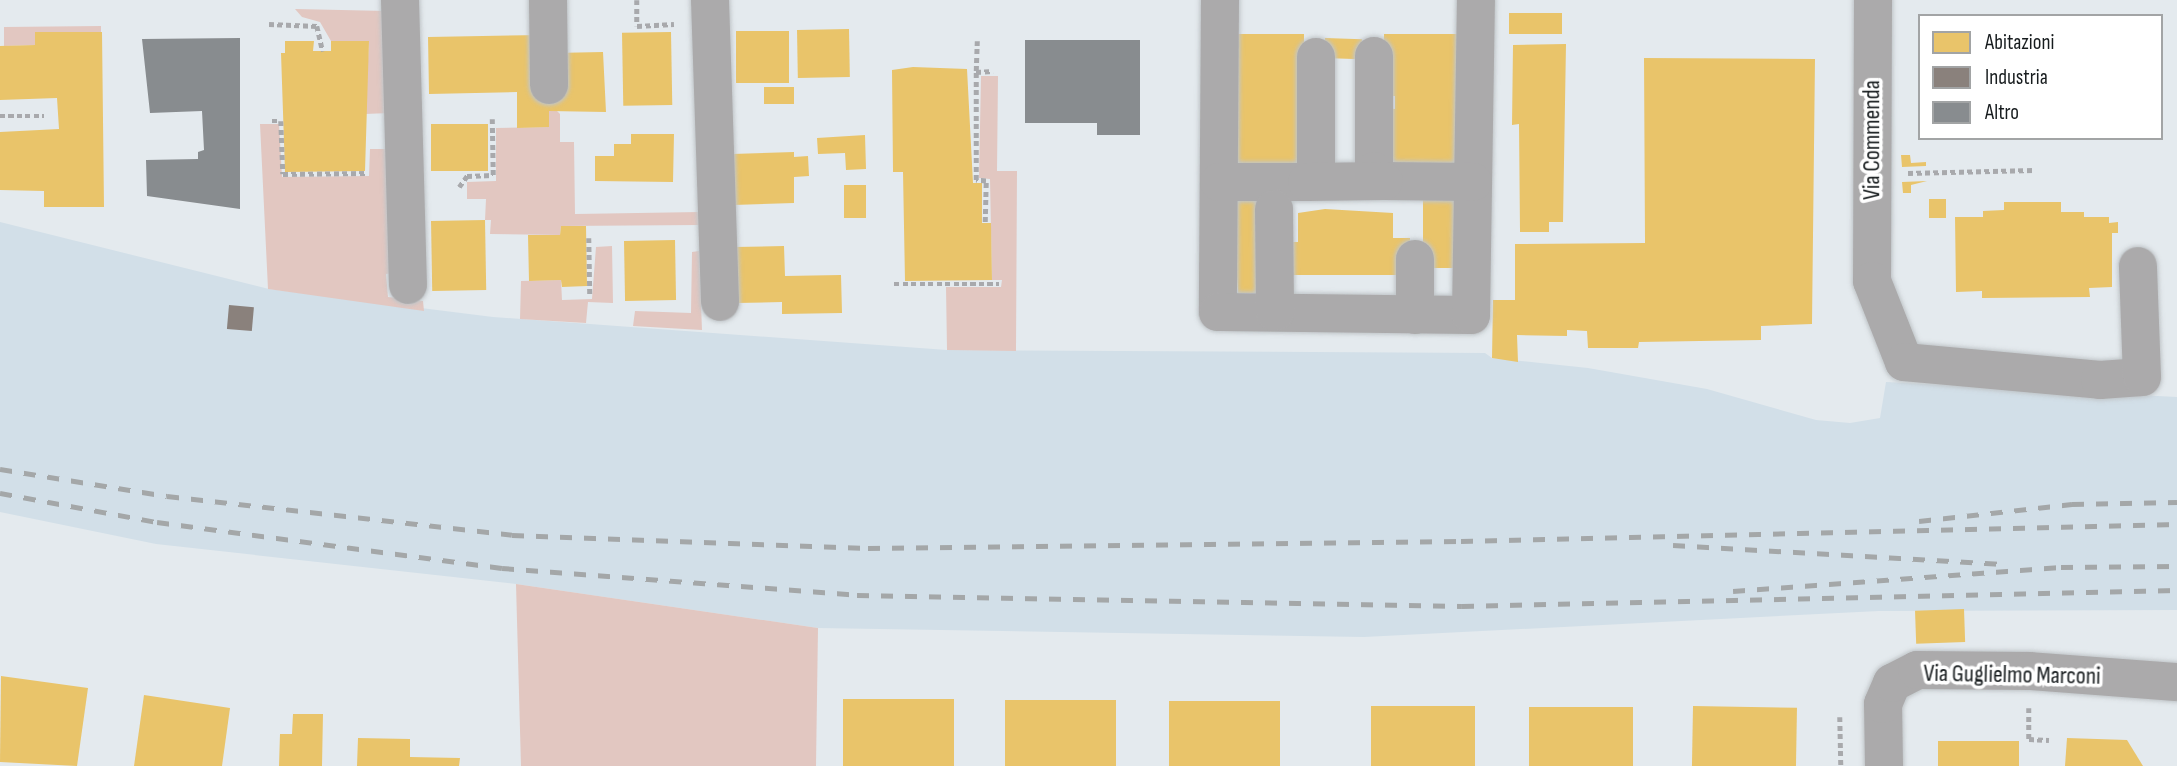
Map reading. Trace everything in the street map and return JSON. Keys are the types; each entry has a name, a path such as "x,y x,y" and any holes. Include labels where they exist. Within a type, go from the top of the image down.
{"street":[{"path":"400,0 408,285"},
{"path":"548,0 549,85"},
{"path":"1220,0 1218,312 1471,316 1476,0"},
{"name":"Via Commenda","path":"1873,0 1871,281 1904,362 2100,380 2142,377 2138,266"},
{"path":"696,12 720,302"},
{"path":"1374,56 1374,171 1384,181"},
{"path":"1307,182 1317,172 1316,57"},
{"path":"1219,182 1473,182"},
{"path":"1274,209 1275,312"},
{"path":"1415,259 1415,314"},
{"name":"Via Guglielmo Marconi","path":"1884,766 1883,704 1892,683 1917,670 2030,671 2177,682"}],"path":[{"path":"637,0 637,26 696,12"},
{"path":"269,24 317,26 323,51"},
{"path":"976,41 976,180 986,181 985,222"},
{"path":"976,72 993,71"},
{"path":"0,116 44,116"},
{"path":"459,187 467,176 493,176 492,119"},
{"path":"272,121 281,121 283,174 368,174 368,160"},
{"path":"1872,174 2034,170"},
{"path":"589,238 590,297"},
{"path":"894,284 999,285"},
{"path":"2030,703 2029,739 2049,740"},
{"path":"1840,717 1841,766"}],"shaded area":[{"path":"295,9 387,11 389,113 365,114 369,41 331,41 320,22 302,17"},
{"path":"101,26 101,32 36,32 35,45 4,46 4,27"},
{"path":"981,76 998,76 997,171 1017,171 1016,351 947,350 946,287 1001,287 1002,280 992,280 990,179 979,178"},
{"path":"556,110 560,114 560,142 574,142 575,214 700,212 700,225 561,226 560,235 490,234 491,220 485,220 486,199 467,199 467,182 496,181 496,128 549,127 549,111"},
{"path":"260,124 279,124 282,177 369,176 370,149 390,149 392,273 386,274 388,297 423,301 424,311 268,289"},
{"path":"0,222 269,289 493,317 947,350 1485,353 1492,358 1588,368 1707,389 1816,420 1850,423 1880,418 1886,382 2177,397 2177,610 1879,611 1364,637 818,628 516,584 156,544 0,512"},
{"path":"612,246 613,303 588,302 586,323 520,319 521,281 561,280 562,300 592,299 596,247"},
{"path":"699,251 702,330 633,326 635,311 691,313 692,252"},
{"path":"516,584 818,628 816,766 521,766"}],"building: Abitazioni":[{"path":"1509,13 1562,13 1562,34 1509,34"},
{"path":"849,29 850,77 798,78 797,30"},
{"path":"736,31 789,31 789,83 736,83"},
{"path":"35,32 102,32 104,207 44,207 44,191 0,190 0,132 59,129 57,98 0,100 0,46 35,45"},
{"path":"671,32 672,105 623,106 622,33"},
{"path":"1231,34 1304,34 1304,170 1231,170"},
{"path":"1384,34 1459,34 1458,172 1384,171 1385,108 1395,109 1395,96 1383,96"},
{"path":"542,35 554,53 603,52 606,112 549,111 549,127 517,128 517,92 429,94 428,37"},
{"path":"1325,38 1362,39 1361,59 1324,58"},
{"path":"285,41 314,41 313,51 331,51 331,41 369,41 365,171 285,172 281,53 285,53"},
{"path":"1566,44 1563,222 1549,222 1549,232 1520,232 1519,124 1512,125 1513,45"},
{"path":"1644,58 1815,59 1812,324 1761,326 1761,340 1639,342 1638,348 1588,348 1587,331 1567,330 1567,336 1517,335 1518,362 1492,358 1493,300 1515,300 1515,244 1645,243"},
{"path":"913,67 967,69 973,183 982,183 982,223 991,223 992,280 905,281 903,172 893,172 892,70"},
{"path":"764,87 794,87 794,104 764,104"},
{"path":"431,124 488,124 488,171 431,171"},
{"path":"631,134 674,134 673,182 595,181 595,156 614,156 614,144 631,144"},
{"path":"865,135 866,169 846,170 845,153 818,154 817,138"},
{"path":"794,152 794,157 808,156 809,176 794,177 794,203 733,205 732,154"},
{"path":"1901,155 1910,155 1911,163 1926,162 1926,166 1902,167"},
{"path":"1927,181 1911,185 1911,193 1903,193 1902,182"},
{"path":"844,185 866,185 866,218 844,218"},
{"path":"1232,193 1264,193 1264,293 1238,293"},
{"path":"1423,193 1456,193 1456,268 1423,268"},
{"path":"1929,199 1946,199 1946,218 1929,218"},
{"path":"2004,202 2061,202 2061,212 2084,212 2084,217 2109,217 2109,223 2118,222 2118,233 2112,233 2112,287 2089,288 2090,297 1982,298 1982,291 1956,292 1955,217 1983,217 1983,211 2004,210"},
{"path":"1325,209 1393,213 1393,238 1410,238 1410,275 1281,275 1281,242 1298,242 1298,213"},
{"path":"485,220 486,290 432,291 431,221"},
{"path":"561,226 586,226 587,286 562,287 561,280 529,281 528,235 560,235"},
{"path":"675,240 676,300 625,301 624,241"},
{"path":"784,246 785,276 841,275 842,313 782,314 782,302 736,303 735,247"},
{"path":"1964,609 1965,642 1916,644 1915,611"},
{"path":"1,676 88,688 77,766 0,762"},
{"path":"144,695 230,708 222,766 134,766"},
{"path":"843,699 954,699 954,766 843,766"},
{"path":"1005,700 1116,700 1116,766 1005,766"},
{"path":"1169,701 1280,701 1280,766 1169,766"},
{"path":"1371,706 1475,706 1475,766 1371,766"},
{"path":"1693,706 1797,708 1796,766 1692,766"},
{"path":"1529,707 1633,707 1633,766 1529,766"},
{"path":"293,714 323,714 322,766 279,766 280,734 292,734"},
{"path":"358,738 410,739 410,757 460,758 459,766 357,766"},
{"path":"2067,738 2127,740 2143,766 2065,766"},
{"path":"1938,741 2019,741 2019,766 1938,766"}],"building: Industria":[{"path":"229,305 254,307 252,331 227,329"}],"building: Altro":[{"path":"240,38 240,209 147,196 146,160 198,159 198,152 204,150 202,111 150,113 142,39"},
{"path":"1025,40 1140,40 1140,135 1097,135 1097,123 1025,123"}],"railway":[{"path":"0,469 167,496 512,535 868,548 1461,541 2177,524"},
{"path":"0,493 157,522 502,568 857,595 1462,606 2177,590"},
{"path":"1919,521 2072,504 2177,502"},
{"path":"1673,545 1998,564"},
{"path":"1733,591 2061,567 2177,566"}]}
